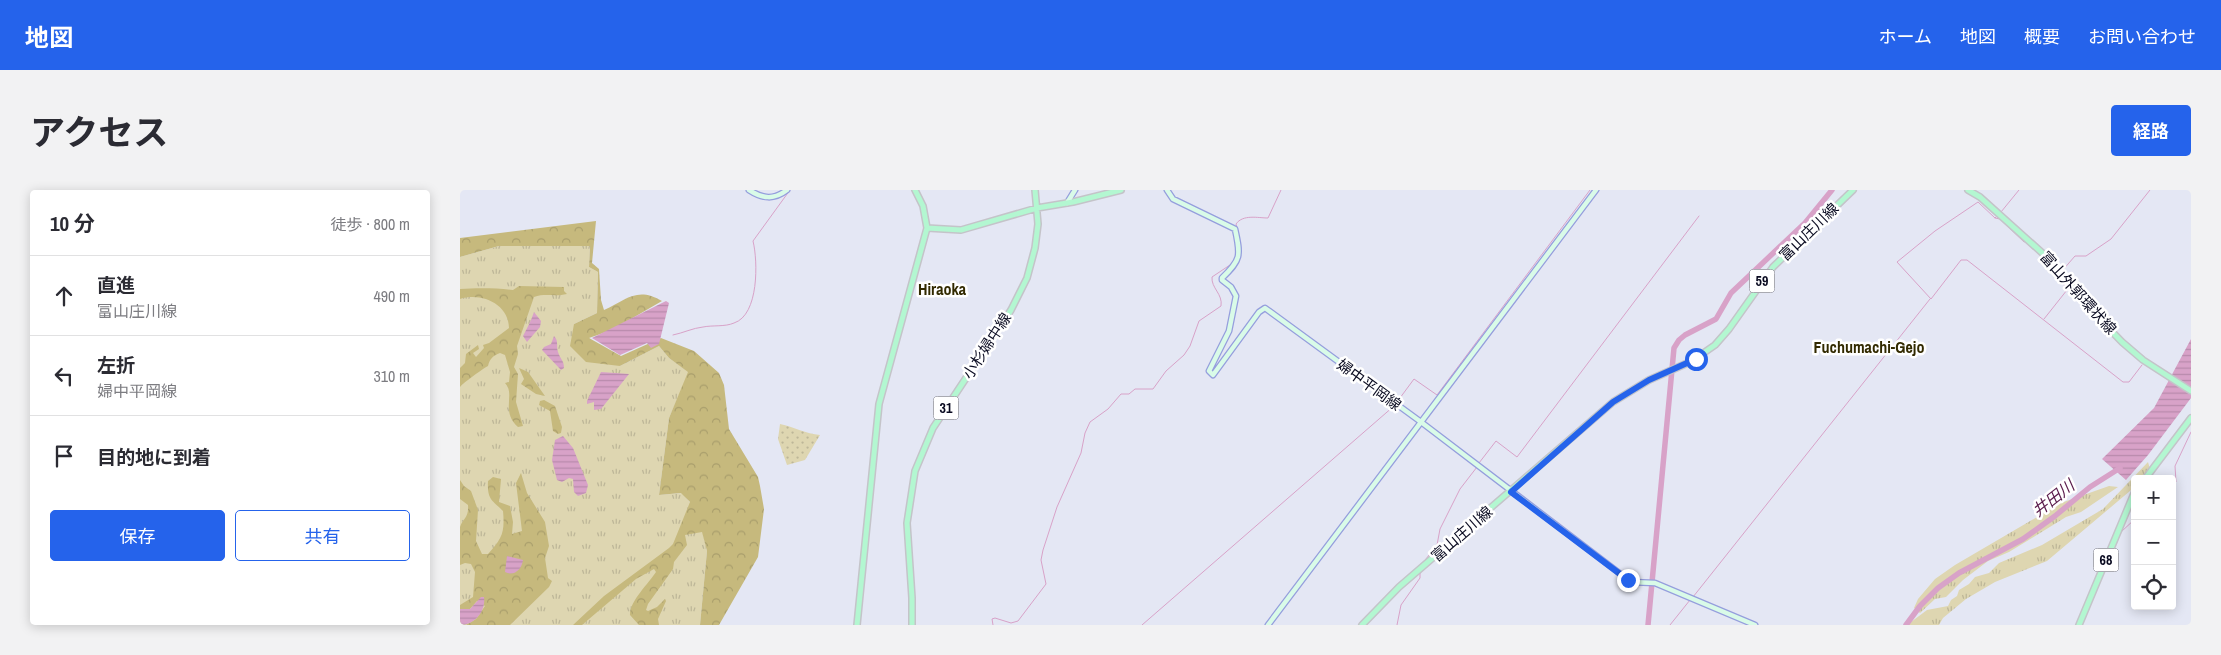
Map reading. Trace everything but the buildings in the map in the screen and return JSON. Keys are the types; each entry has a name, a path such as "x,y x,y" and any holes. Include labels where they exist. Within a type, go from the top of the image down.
{"main road":[{"path":"749,190 758,196 770,198 781,195 787,190"},
{"path":"857,625 880,404 927,228 923,206 915,190"},
{"name":"小杉婦中線","path":"912,625 907,523 910,494 916,469 933,428 1020,294 1028,278 1038,224 1037,208 1039,204 1036,190"},
{"path":"1067,203 1075,190"},
{"path":"927,228 962,230 1037,208 1121,190"},
{"name":"婦中平岡線","path":"1167,190 1173,199 1235,229 1239,250 1235,266 1222,278 1235,293 1229,331 1210,372 1213,375 1259,312 1264,308 1421,422 1631,582 1656,583 1755,625"},
{"path":"1268,625 1596,190"},
{"name":"富山庄川線","path":"1362,625 1399,587 1613,402 1649,380 1696,359 1715,345 1729,329 1767,274 1853,190"},
{"name":"富山外郭環状線","path":"1968,190 1980,197 2049,259 2106,327 2144,360 2191,391"},
{"path":"2148,475 2191,418"},
{"name":"68","path":"2079,625 2131,501"}],"green space":[{"path":"596,221 592,263 599,269 601,300 604,310 625,299 638,295 653,297 662,301 612,330 589,338 621,356 661,338 694,351 719,373 724,385 729,429 758,477 764,509 758,557 719,625 700,625 707,551 702,532 685,535 687,545 674,562 673,569 648,604 646,610 648,611 657,607 665,599 666,601 658,619 659,625 639,625 630,615 636,599 656,572 654,569 636,579 582,625 573,625 604,596 673,544 690,502 681,493 659,495 669,418 688,372 669,358 659,346 620,366 586,362 570,346 574,324 597,313 598,272 589,267 590,246 499,246 460,257 460,238"},
{"path":"499,246 590,246 589,267 598,272 597,313 574,324 620,366 659,346 669,358 689,372 669,418 659,495 682,493 698,512 707,551 700,625 460,625 460,257"},
{"path":"519,286 564,287 564,291 567,294 534,297 517,346 518,354 514,367 518,374 516,402 523,426 518,427 510,415 509,392 505,383 509,382 510,372 505,355 500,353 494,356 488,366 460,387 460,368 465,363 466,354 478,345 479,349 473,353 476,357 484,348 483,345 489,343 509,328 508,320 499,306 477,297 460,299 460,289 487,288 513,290"},
{"path":"519,368 528,372 545,396 536,394 521,384 524,379"},
{"path":"544,400 555,406 562,427 561,433 558,434 553,431 550,411 539,405 540,401"},
{"path":"780,424 820,435 805,460 787,465 778,439"},
{"path":"2148,462 2150,469 2145,475 2136,475"},
{"path":"521,473 527,493 545,522 549,546 545,558 548,578 552,581 549,587 510,625 466,625 476,619 485,606 477,601 470,609 461,614 460,625 460,605 473,597 475,572 471,564 465,563 460,565 460,527 467,515 468,505 460,499 460,480 471,491 478,510 476,541 482,554 488,554 502,535 504,519 503,511 489,496 488,481 493,477 501,479 499,502 510,506 513,522 512,534 522,531 516,483"},
{"path":"2131,480 2130,491 2047,561 1995,582 1966,599 1943,618 1939,625 1907,625 1927,610 1948,606 1951,600 1957,596 1959,590 1969,584 1975,577 1989,573 1999,563 2042,545 2103,509"},
{"path":"2109,486 2118,487 2081,512 2066,517 2009,552 1988,561 1963,580 1946,597 1935,599 1920,613 1914,608 1918,599 1935,579 1955,565 2061,503"}],"shaded area":[{"path":"666,301 669,303 659,344 651,348 647,343 620,355 592,338"},
{"path":"534,312 541,321 540,327 527,342 523,336"},
{"path":"554,336 564,365 564,368 561,370 542,350 551,344"},
{"path":"2191,339 2191,398 2148,455 2126,480 2102,459 2154,408"},
{"path":"601,372 629,374 601,409 594,410 594,402 587,404 587,401"},
{"path":"563,436 573,448 588,485 586,493 578,496 574,492 573,479 569,478 562,482 557,480 552,460 555,440"},
{"path":"507,556 523,560 519,569 511,574 505,572"},
{"path":"481,597 484,597 483,607 475,620 460,625 460,609 470,609"}],"waterway":[{"path":"673,335 707,326 730,324 742,318 748,310 755,286 756,261 753,241 790,190"},
{"path":"1237,228 1236,224 1243,219 1251,217 1268,218 1281,190"},
{"path":"1397,402 1414,379 1437,395 1590,190"},
{"path":"1648,625 1674,348 1685,335 1716,319 1731,293 1805,223 1832,190"},
{"path":"2001,212 2019,190"},
{"path":"2062,271 2075,256 2086,256 2111,239 2150,190"},
{"path":"1998,215 1995,218 1978,202 1935,231 1897,262 1931,299 1961,260 1967,260 2123,382 2129,382 2142,365"},
{"path":"1479,463 1496,441 1517,457 1699,216"},
{"path":"1995,218 2000,219 2024,242"},
{"path":"993,625 992,619 995,618 1011,623 1018,621 1046,584 1041,560 1043,550 1057,507 1081,453 1085,433 1090,422 1108,409 1121,394 1129,394 1135,389 1153,389 1166,371 1184,355 1190,346 1199,321 1221,306 1212,277 1233,263"},
{"path":"2044,319 2067,290 2059,276 2060,274"},
{"path":"1693,597 1930,299"},
{"path":"1142,625 1394,406"},
{"path":"2176,475 2175,466 2191,432"},
{"path":"1422,564 1437,545 1440,529 1460,489 1477,467"},
{"name":"井田川","path":"1906,625 1920,606 1938,588 1959,573 2023,539 2090,487 2120,468"},
{"path":"2121,532 2134,520"},
{"path":"1397,625 1401,605 1420,578 1420,570"},
{"path":"1670,625 1690,600"}],"district":[{"name":"Hiraoka","path":"942,289"},
{"name":"Fuchumachi-Gejo","path":"1869,347"}],"route":[{"path":"1628,580 1511,492 1573,435 1613,402 1649,380 1696,359"}]}
